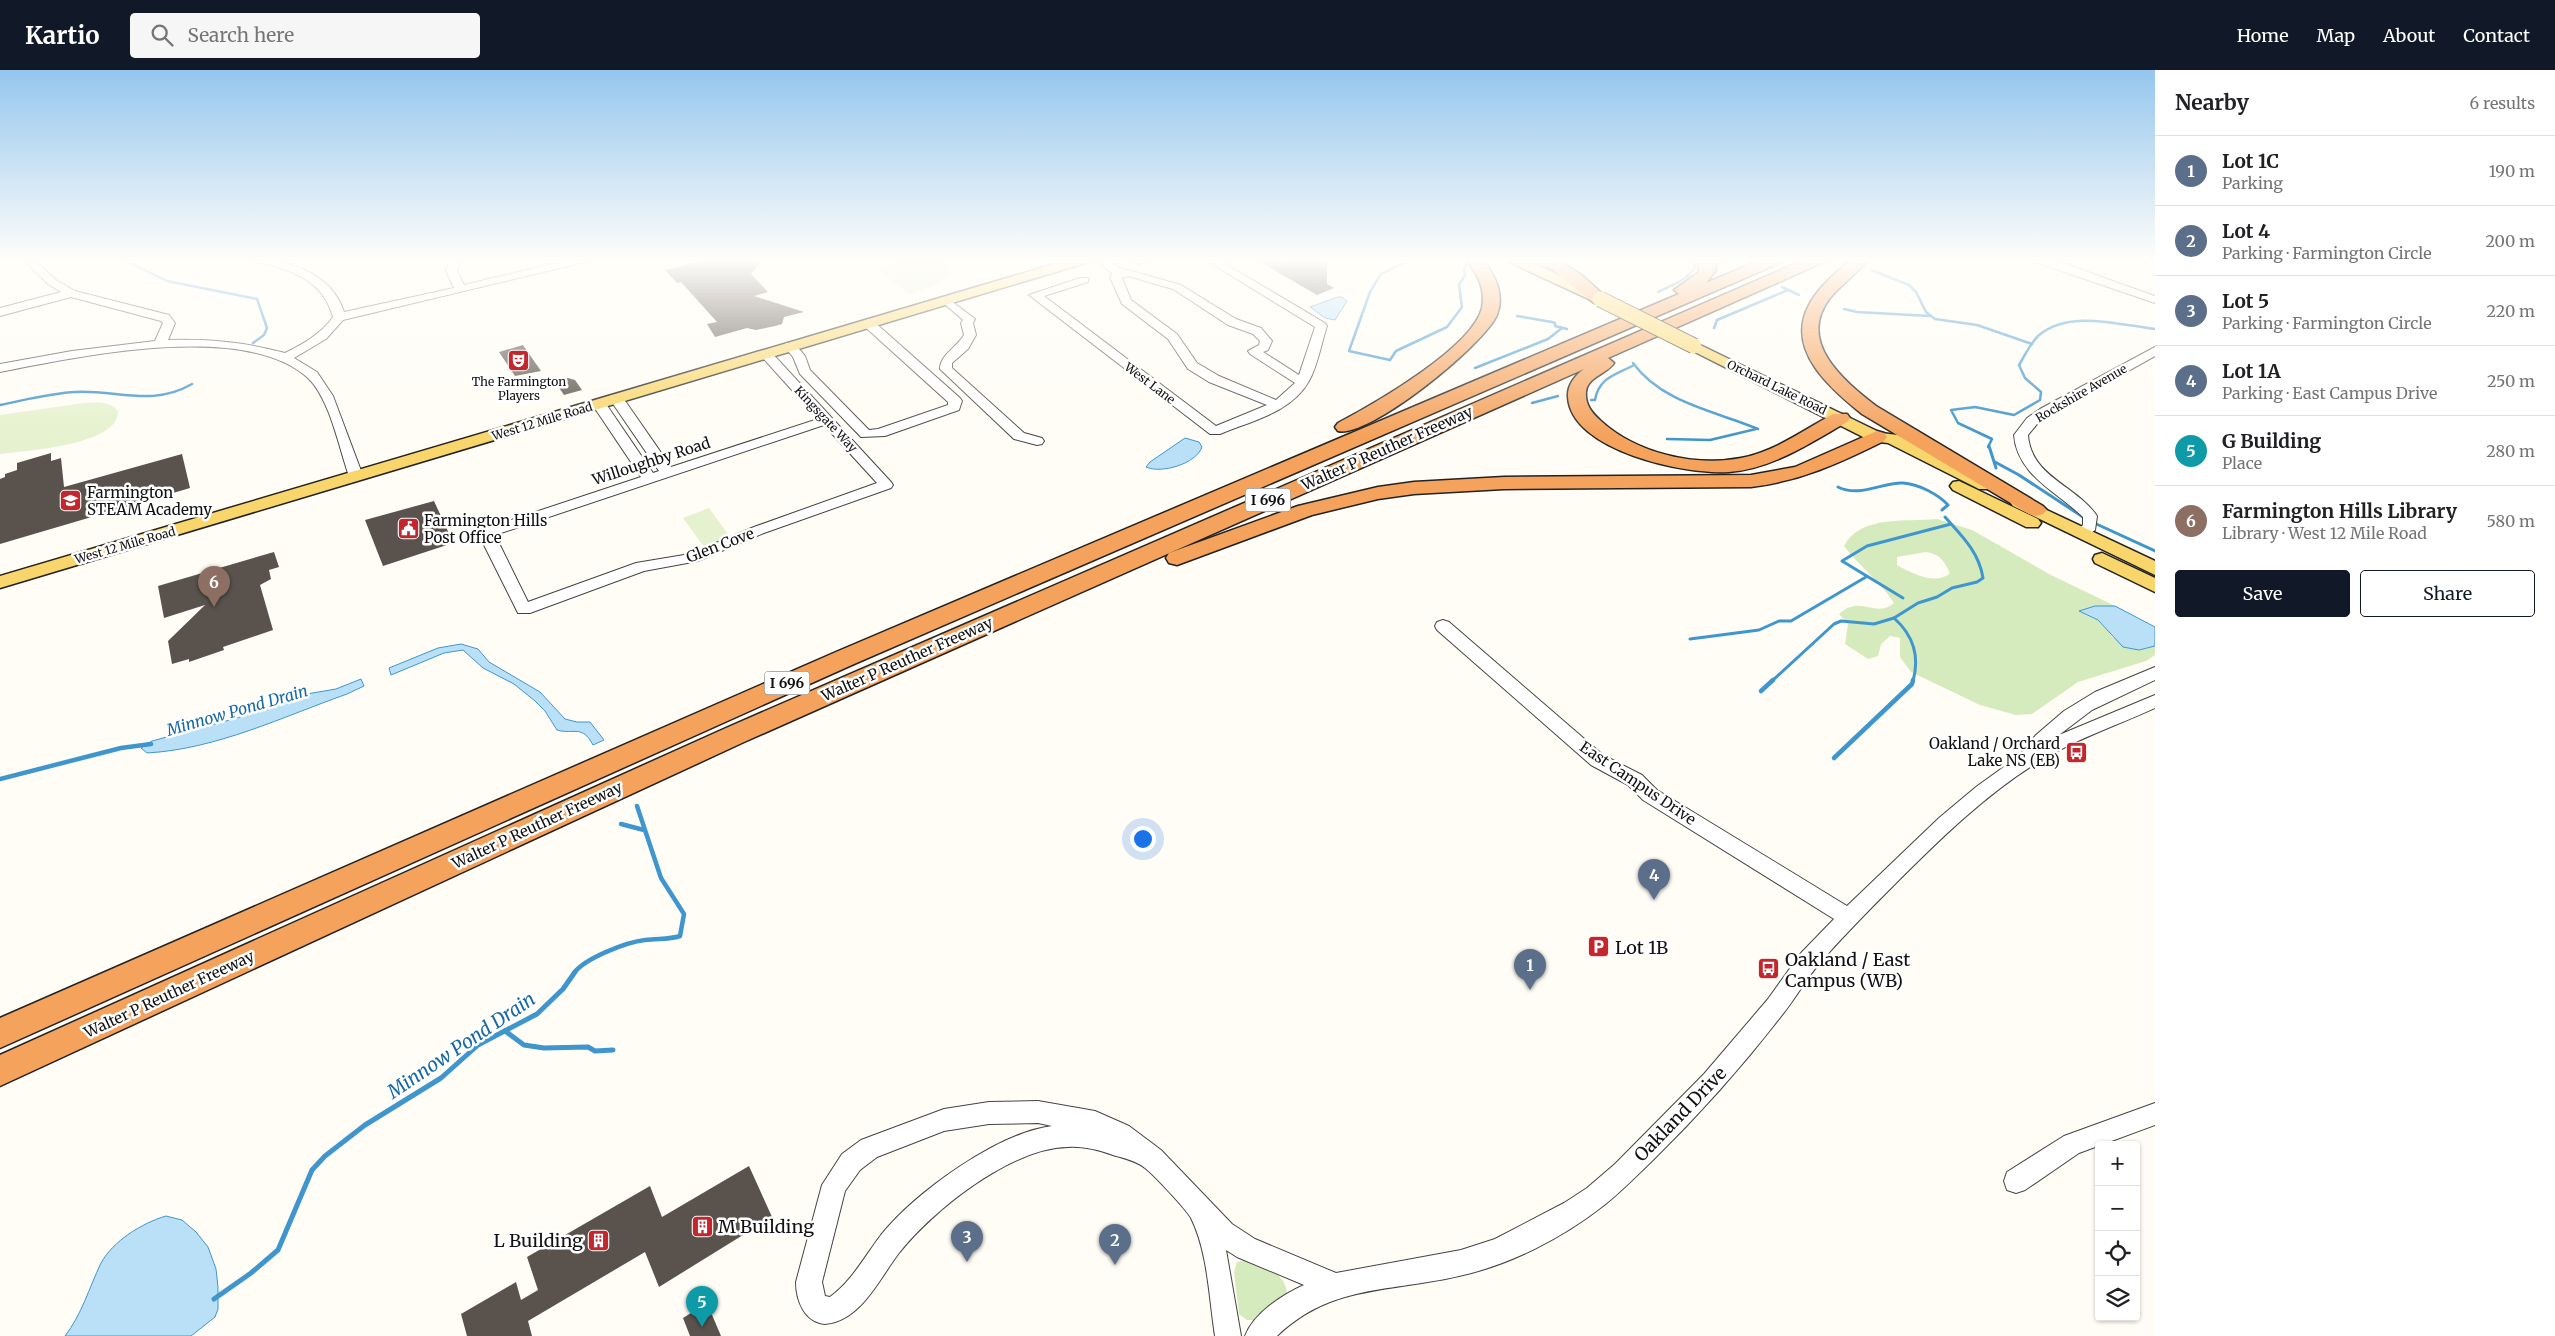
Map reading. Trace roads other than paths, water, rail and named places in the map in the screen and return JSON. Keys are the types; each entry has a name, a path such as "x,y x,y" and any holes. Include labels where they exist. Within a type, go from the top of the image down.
{"highway":[{"path":"845,658 1037,565 1320,440 1397,398 1453,354 1483,324 1486,318"},
{"path":"1404,418 1489,372 1615,318"},
{"name":"Walter P Reuther Freeway","path":"0,1033 594,767 1638,318"},
{"name":"Walter P Reuther Freeway","path":"0,1071 878,672 1684,318"},
{"path":"1705,318 1592,369 1580,380 1576,400 1585,418 1612,440 1652,457 1698,465 1731,466 1757,460 1840,418"},
{"path":"1811,318 1809,330 1810,340 1824,370 1846,392 1869,410 2043,518"},
{"path":"878,672 978,640 1271,522 1344,500 1396,490 1460,484 1725,482 1778,479 1815,468 1877,437"}],"main road":[{"name":"West 12 Mile Road","path":"0,582 884,318"},
{"name":"Orchard Lake Road","path":"1638,318 1877,437 1892,439 2043,518 2155,586"},
{"name":"Orchard Lake Road","path":"2043,518 2082,532 2155,569"}],"street":[{"path":"160,344 169,323 165,318"},
{"path":"285,358 319,339 338,318"},
{"path":"955,318 958,322 968,323 970,335 968,340 948,359 945,366 1019,436 1037,441"},
{"name":"West Lane","path":"1066,318 1215,431 1277,405 1302,382"},
{"path":"1148,318 1173,337 1192,366 1214,379 1252,393 1277,405"},
{"path":"1226,318 1258,331 1266,341 1264,347 1254,351 1302,382 1320,326 1307,318"},
{"path":"790,346 799,356 804,372 866,434 880,433 954,407 955,401 868,323"},
{"path":"0,368 85,353 160,344 227,346 285,358 312,375 321,387 329,402 356,476"},
{"name":"Rockshire Avenue","path":"2082,532 2090,527 2090,516 2032,466 2023,450 2021,435 2032,420 2044,412 2155,351"},
{"name":"Kingsgate Way","path":"766,354 886,485"},
{"path":"616,398 668,473"},
{"path":"599,404 650,479"},
{"name":"Willoughby Road","path":"524,609 486,533 827,420"},
{"name":"Glen Cove","path":"524,609 641,567 693,558 760,530 886,485"},
{"name":"East Campus Drive","path":"1443,626 1597,760 1635,780 1650,794 1849,918"},
{"name":"Oakland Drive","path":"2022,764 2045,734 2087,702 2113,689 2155,673"},
{"name":"Oakland Drive","path":"1258,1336 1293,1304 1334,1285 1350,1279 1430,1269 1480,1256 1521,1242 1545,1231 1590,1200 1642,1155 1708,1090 1809,961 1928,838 2022,764 2056,744 2155,701"},
{"path":"1152,1158 1098,1138 1083,1136 1067,1135 1033,1143 982,1169 923,1210 898,1235 853,1293 837,1308 822,1311 815,1305 809,1295 809,1282 838,1177 858,1156 882,1143 961,1117 988,1113 1038,1112 1067,1116 1110,1128 1152,1158 1223,1233 1246,1248 1334,1285"},
{"path":"2016,1181 2072,1144 2155,1114"},
{"path":"1201,1211 1215,1254 1228,1336"}],"water":[{"path":"1185,438 1199,442 1202,447 1193,458 1186,463 1169,468 1152,469 1146,467 1150,462"},
{"path":"2095,606 2115,606 2155,627 2155,646 2139,650 2123,647 2098,620 2079,611"},
{"path":"461,644 478,649 489,662 540,692 565,719 577,722 590,722 604,740 593,745 585,734 581,732 557,730 545,711 535,701 514,684 483,668 463,650 444,653 391,675 389,668 438,648"},
{"path":"361,679 364,686 347,694 224,739 173,750 147,753 141,748 152,741 237,718 295,696 336,689"},
{"path":"166,1216 182,1220 196,1232 208,1247 216,1269 218,1287 218,1309 215,1317 191,1336 65,1336 81,1310 106,1255 121,1240 138,1228"}],"waterway":[{"name":"Minnow Pond Drain","path":"253,343 264,335 267,328 264,318"},
{"path":"1361,318 1349,351 1390,360 1396,351 1447,327 1454,318"},
{"path":"1529,318 1552,322 1555,323 1555,326 1567,329"},
{"path":"1714,328 1717,320 1722,318"},
{"path":"1934,318 1977,325 2032,344"},
{"path":"2032,344 2038,336 2050,328 2064,323 2079,321 2111,322 2155,329"},
{"path":"1475,368 1548,339 1562,328"},
{"path":"1988,447 1992,439 1958,423 1951,410 1975,407 2014,415 2040,400 2041,392 2025,378 2019,365 2032,344"},
{"path":"1633,363 1645,377 1674,397 1758,429"},
{"path":"1591,400 1595,400 1597,392 1604,381 1634,365"},
{"name":"Minnow Pond Drain","path":"0,405 47,395 76,392 135,396 163,395 192,384"},
{"path":"1532,403 1558,396"},
{"path":"1667,439 1710,440 1756,429"},
{"path":"1989,446 1996,468"},
{"path":"1995,462 2019,475 2086,519"},
{"path":"1838,487 1854,491 1895,483 1915,485 1944,501 1948,505 1942,510"},
{"path":"1945,517 1951,524"},
{"path":"2092,522 2155,551"},
{"path":"1894,618 1918,603 1937,597 1952,588 1977,582 1983,578 1974,552 1951,524"},
{"path":"1903,598 1842,561 1867,546 1951,524"},
{"path":"1690,639 1759,630 1779,621 1791,621 1866,577"},
{"path":"1772,681 1834,624 1841,621 1874,624 1894,618"},
{"path":"1894,618 1906,632 1913,646 1916,663 1913,681"},
{"path":"1761,691 1773,680"},
{"path":"1834,758 1912,684 1913,680"},
{"name":"Minnow Pond Drain","path":"0,779 121,748 151,744"},
{"name":"Minnow Pond Drain","path":"574,973 579,967 597,956 618,947 637,941 680,936 684,914 661,878 637,806"},
{"path":"621,824 644,830"},
{"name":"Minnow Pond Drain","path":"214,1299 251,1273 278,1250 312,1170 325,1156 365,1125 441,1078 478,1045 537,1014 563,989 575,972"},
{"path":"505,1031 524,1045 544,1048 588,1047 595,1051 613,1050"}],"place":[{"name":"The Farmington Players","path":"519,360"},
{"name":"Farmington STEAM Academy","path":"71,501"},
{"name":"Farmington Hills Post Office","path":"408,529"},
{"name":"Farmington Hills Library","path":"214,607"},
{"name":"Oakland / Orchard Lake NS (EB)","path":"2076,752"},
{"name":"Lot 1A","path":"1654,900"},
{"name":"Lot 1B","path":"1599,947"},
{"name":"Oakland / East Campus (WB)","path":"1769,969"},
{"name":"Lot 1C","path":"1530,990"},
{"name":"M Building","path":"702,1226"},
{"name":"L Building","path":"599,1240"},
{"name":"Lot 5","path":"967,1262"},
{"name":"Lot 4","path":"1115,1265"},
{"name":"G Building","path":"702,1327"}]}
